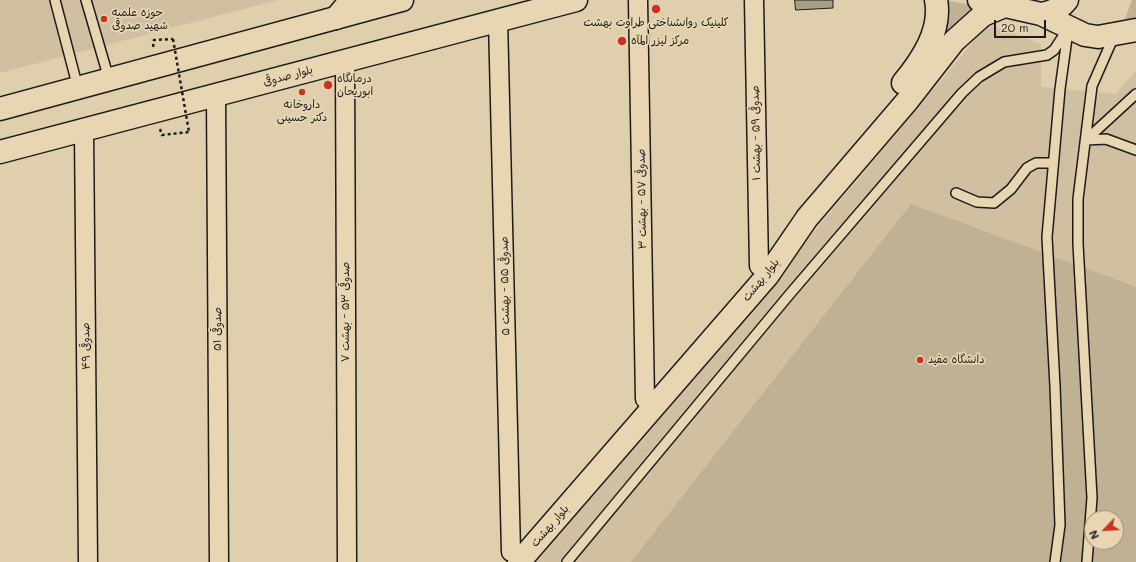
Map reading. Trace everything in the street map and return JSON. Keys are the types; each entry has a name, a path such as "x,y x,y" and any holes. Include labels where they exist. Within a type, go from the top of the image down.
{"street":[{"path":"336,18 351,0"},
{"path":"0,109 109,81 402,0"},
{"name":"بلوار صدوقی","path":"0,152 576,0"},
{"name":"صدوقی ۵۷ - بهشت ۳","path":"638,0 645,398"},
{"name":"صدوقی ۵۹ - بهشت ۱","path":"754,0 758,266"},
{"name":"بلوار بهشت","path":"511,559 645,398 758,266 799,208 918,63 935,29 937,15 936,0"},
{"path":"979,0 1007,5 1041,14 1085,34 1098,37 1136,30"},
{"path":"1041,14 1051,13 1067,0"},
{"name":"بلوار بهشت","path":"511,559 768,275 807,218 908,100 954,42 983,16 1007,5"},
{"name":"صدوقی ۵۵ - بهشت ۵","path":"498,20 511,559"},
{"name":"صدوقی ۵۳ - بهشت ۷","path":"345,61 347,562"},
{"name":"صدوقی ۵۱","path":"216,96 219,562"},
{"name":"صدوقی ۴۹","path":"84,130 88,562"}],"lane":[{"path":"55,0 78,89"},
{"path":"86,0 109,81"},
{"path":"1055,562 1060,525 1056,386 1046,237 1060,89 1069,27"},
{"path":"567,562 788,296 962,93 979,77 1004,62 1047,55 1054,50 1069,27"},
{"path":"1087,562 1092,498 1078,244 1078,206 1092,86 1114,35"},
{"path":"1086,140 1136,94"},
{"path":"1086,140 1106,139 1136,150"},
{"path":"956,193 977,202 994,203 1011,189 1027,168 1036,163 1053,162"}],"path":[{"path":"154,40 173,39 189,132 162,135"}],"shaded area":[{"name":"حوزه علمیه شهید صدوقی","path":"0,0 278,0 0,73"},
{"path":"945,0 987,8 935,53"},
{"path":"1132,0 1136,0 1136,23 1122,27"},
{"name":"دانشگاه مفید","path":"988,24 1041,44 1041,87 1116,94 1136,70 1136,562 532,562 839,202"},
{"name":"دانشگاه مفید","path":"911,204 1136,287 1136,562 631,562"}],"building":[{"path":"795,0 833,0 833,8 796,10"}],"place":[{"name":"کلینیک روانشناختی طراوت بهشت","path":"656,9"},
{"name":"حوزه علمیه شهید صدوقی","path":"104,19"},
{"name":"مرکز لیزر المآه","path":"622,41"},
{"name":"درمانگاه ابوریحان","path":"328,85"},
{"name":"داروخانه دکتر حسینی","path":"302,92"},
{"name":"دانشگاه مفید","path":"920,360"}]}
